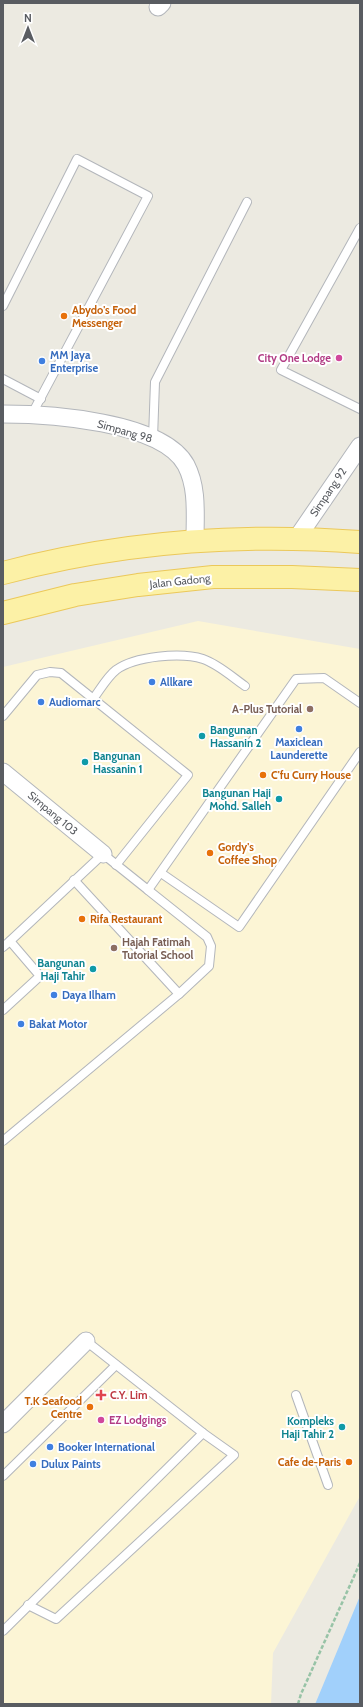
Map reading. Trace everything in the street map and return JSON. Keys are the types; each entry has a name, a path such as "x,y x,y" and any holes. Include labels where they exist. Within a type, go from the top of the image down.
{"main road":[{"path":"3,573 25,567 110,551 195,540 297,538 360,542"},
{"name":"Jalan Gadong","path":"3,613 75,595 138,585 213,577 292,577 360,580"}],"street":[{"name":"Simpang 98","path":"3,414 32,414 117,427 153,438 174,451 186,465 195,493 195,540"},
{"name":"Simpang 92","path":"297,538 360,446"},
{"name":"Simpang 103","path":"3,772 103,854"},
{"path":"3,1424 86,1341"}],"lane":[{"path":"3,306 78,159 148,196 32,414"},
{"path":"153,438 155,382 247,202"},
{"path":"360,228 281,370 360,410"},
{"path":"3,379 41,399"},
{"path":"93,699 115,672 125,664 142,660 174,656 190,656 204,659 214,664 245,686"},
{"path":"3,716 37,675 50,672 61,673 188,775 116,865"},
{"path":"148,890 296,679 324,678 360,703"},
{"path":"161,873 239,927 360,752"},
{"path":"3,1010 40,976 6,944 103,854 207,937 211,946 209,966 179,994 3,1141"},
{"path":"74,880 179,994"},
{"path":"28,1605 56,1619 234,1455 203,1433 86,1341"},
{"path":"3,1476 116,1365"},
{"path":"296,1395 328,1485"},
{"path":"3,1631 203,1433"}],"path":[{"path":"298,1704 301,1694 360,1563"}],"shaded area":[{"path":"198,621 360,649 360,1496 273,1653 271,1704 3,1704 3,667"}],"water":[{"path":"360,1596 360,1704 315,1704 316,1702"}],"place":[{"name":"Abydo's Food Messenger","path":"64,316"},
{"name":"City One Lodge","path":"339,358"},
{"name":"MM Jaya Enterprise","path":"42,361"},
{"name":"Allkare","path":"152,682"},
{"name":"Audiomarc","path":"41,702"},
{"name":"A-Plus Tutorial","path":"310,709"},
{"name":"Maxiclean Launderette","path":"299,729"},
{"name":"Bangunan Hassanin 2","path":"202,736"},
{"name":"Bangunan Hassanin 1","path":"85,762"},
{"name":"C'fu Curry House","path":"263,775"},
{"name":"Bangunan Haji Mohd. Salleh","path":"279,799"},
{"name":"Gordy's Coffee Shop","path":"210,853"},
{"name":"Rifa Restaurant","path":"82,919"},
{"name":"Hajah Fatimah Tutorial School","path":"114,948"},
{"name":"Bangunan Haji Tahir","path":"93,969"},
{"name":"Daya Ilham","path":"54,995"},
{"name":"Bakat Motor","path":"21,1024"},
{"name":"C.Y. Lim","path":"101,1395"},
{"name":"T.K Seafood Centre","path":"90,1407"},
{"name":"EZ Lodgings","path":"101,1420"},
{"name":"Kompleks Haji Tahir 2","path":"342,1427"},
{"name":"Booker International","path":"50,1447"},
{"name":"Cafe de-Paris","path":"349,1462"},
{"name":"Dulux Paints","path":"33,1464"}]}
